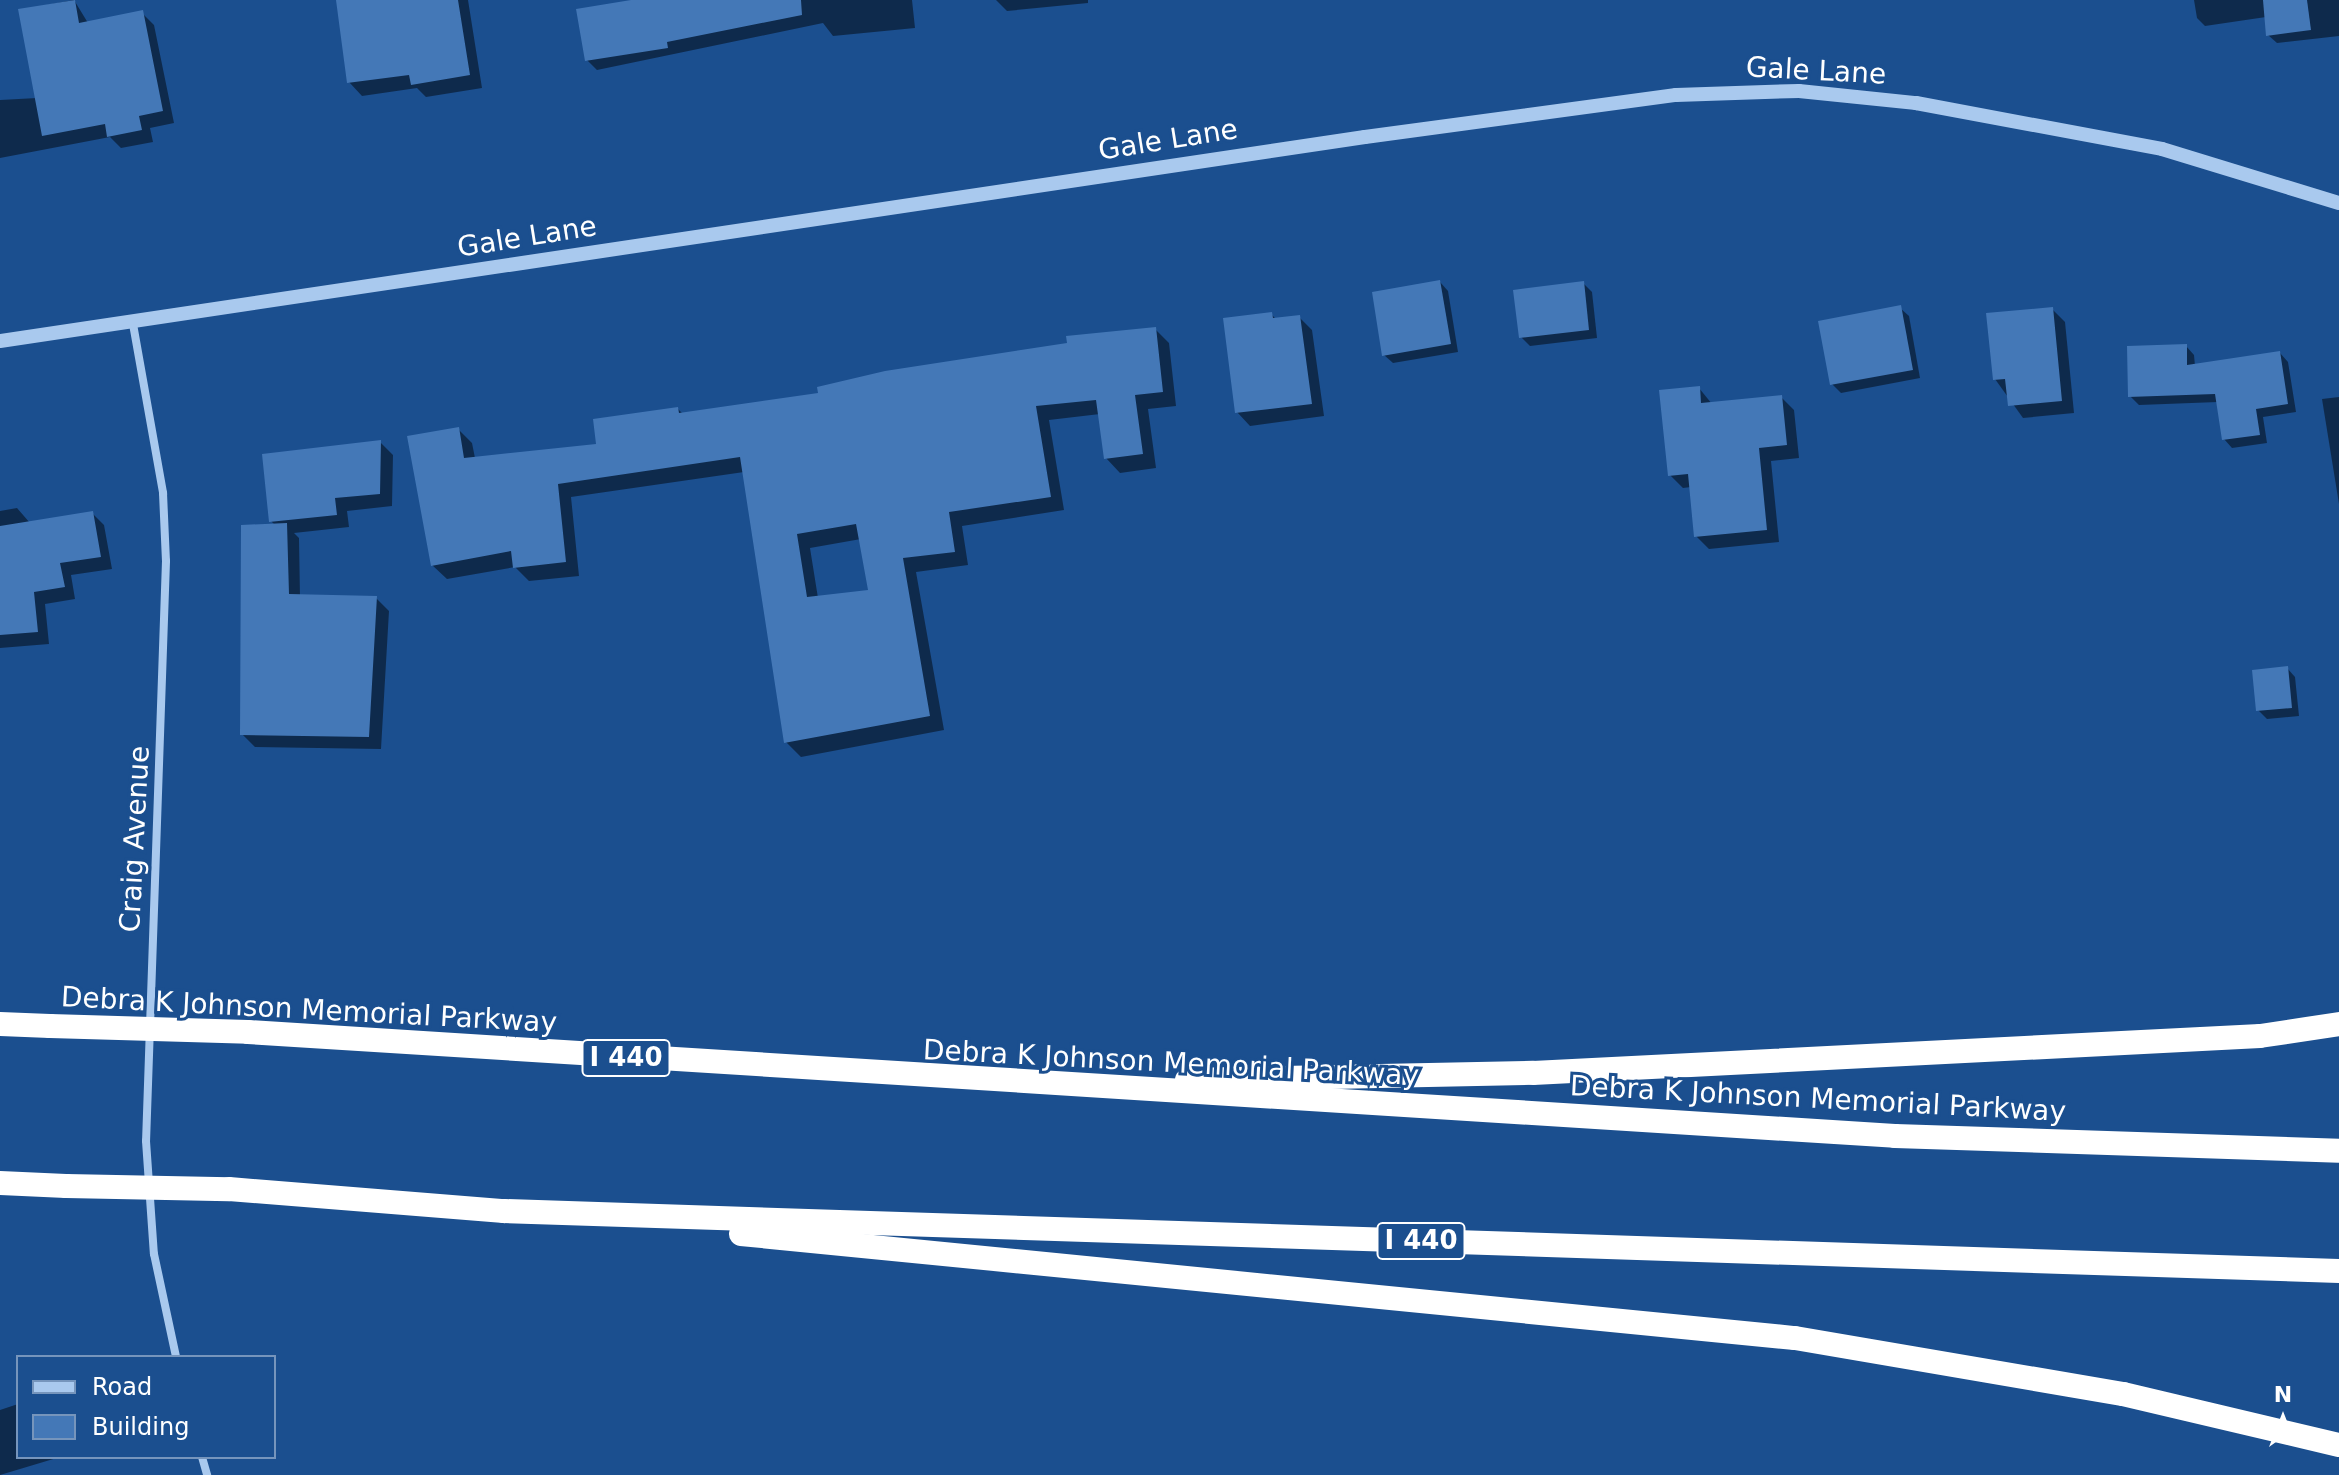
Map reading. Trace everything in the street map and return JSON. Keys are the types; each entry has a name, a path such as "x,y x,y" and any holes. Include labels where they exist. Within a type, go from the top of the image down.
{"highway":[{"name":"Debra K Johnson Memorial Parkway","path":"0,1024 248,1032 1004,1084 1879,1135 2339,1151"},
{"path":"1004,1084 1533,1073 2260,1036 2339,1024"},
{"name":"I 440","path":"0,1183 229,1189 504,1211 2339,1271"},
{"path":"504,1211 1795,1338 2123,1394 2339,1445"}],"street":[{"name":"Gale Lane","path":"0,341 133,324 1335,141 1676,95 1799,91 1916,103 2162,149 2339,203"},
{"name":"Craig Avenue","path":"133,324 164,520 162,760 146,1141 154,1254 176,1355"}],"building":[{"path":"75,0 79,23 143,10 163,111 139,116 142,130 107,137 105,124 42,136 18,9"},
{"path":"336,0 458,0 470,75 411,85 409,75 347,83"},
{"path":"631,0 801,0 802,15 667,42 668,48 585,61 576,9"},
{"path":"2263,0 2307,0 2311,30 2266,36"},
{"path":"1440,280 1451,344 1382,356 1372,292"},
{"path":"1584,281 1589,330 1519,338 1513,290"},
{"path":"1901,305 1913,370 1830,385 1818,321"},
{"path":"2053,307 2062,401 2008,406 2005,379 1993,380 1986,313"},
{"path":"1272,312 1273,318 1300,315 1312,404 1235,413 1223,318"},
{"path":"1156,327 1163,392 1135,395 1143,454 1104,459 1096,400 1036,406 1051,497 949,512 955,552 903,558 930,716 784,743 740,457 558,484 566,562 513,568 511,551 431,566 407,436 459,427 464,458 596,444 593,419 678,407 679,413 818,393 817,387 885,371 1067,343 1066,336","holes":["856,524 868,590 807,597 797,534"]},
{"path":"2187,344 2187,365 2280,351 2288,404 2256,409 2260,435 2222,440 2215,394 2128,397 2127,346"},
{"path":"1700,386 1701,403 1782,395 1787,445 1759,448 1767,530 1694,537 1688,474 1668,476 1659,390"},
{"path":"381,440 380,494 335,498 337,515 269,522 262,454"},
{"path":"93,511 101,557 60,563 65,587 34,592 38,632 0,635 0,526"},
{"path":"287,523 289,594 377,596 369,737 240,735 241,525"},
{"path":"2288,666 2292,708 2256,711 2252,670"}]}
